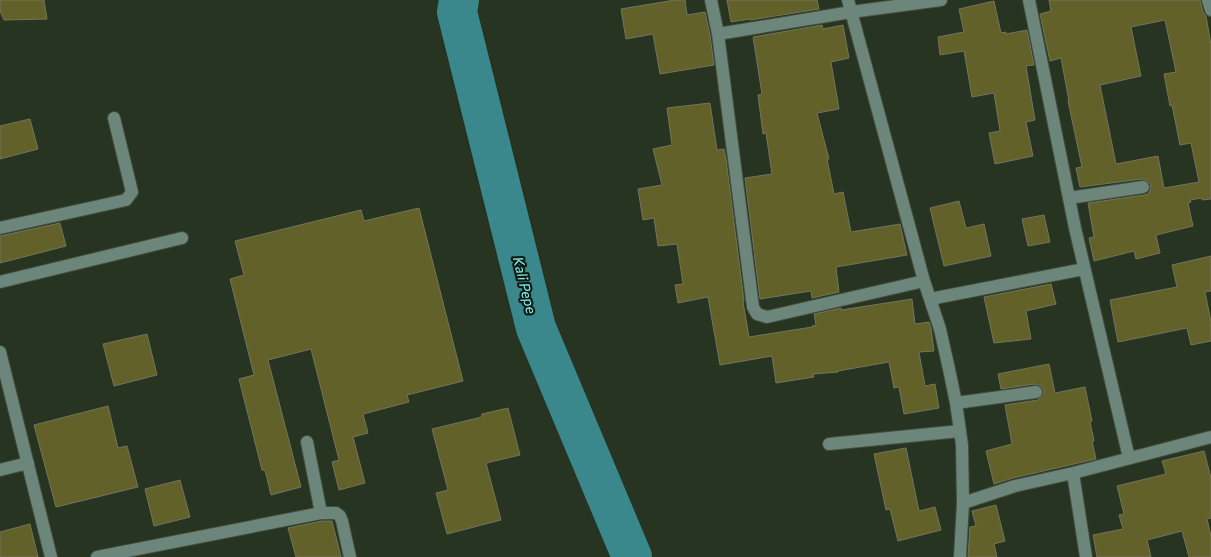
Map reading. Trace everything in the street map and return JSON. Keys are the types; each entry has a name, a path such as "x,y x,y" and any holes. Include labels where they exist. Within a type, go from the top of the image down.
{"street":[{"path":"711,0 718,34 753,307 757,314 767,317 924,281"},
{"path":"718,34 850,6 941,0"},
{"path":"1029,0 1084,269 1129,458"},
{"path":"1208,0 1211,10"},
{"path":"850,6 924,281 940,329 956,403 962,445 964,503 960,557"},
{"path":"0,228 126,200 132,192 114,118"},
{"path":"1069,198 1143,187"},
{"path":"0,282 182,238"},
{"path":"930,299 1084,269"},
{"path":"0,352 51,557"},
{"path":"956,403 1036,392"},
{"path":"829,444 960,431"},
{"path":"964,503 1015,486 1211,437"},
{"path":"307,442 320,513"},
{"path":"0,470 28,464"},
{"path":"1073,473 1086,557"},
{"path":"97,557 320,513 336,513 340,516 350,557"}],"building":[{"path":"0,0 44,0 47,19 4,20 0,11"},
{"path":"685,0 687,15 705,12 714,65 660,74 653,34 626,39 621,9"},
{"path":"727,0 817,0 819,9 731,22"},
{"path":"1049,0 1200,0 1206,16 1211,45 1211,199 1190,200 1191,202 1188,203 1193,226 1156,235 1160,253 1136,259 1134,251 1094,261 1089,238 1094,237 1088,203 1148,194 1151,185 1142,179 1080,187 1076,168 1082,167 1061,58 1050,61 1040,14 1051,11","holes":["1165,20 1176,72 1164,74 1170,106 1172,105 1180,145 1191,143 1199,182 1164,188 1158,156 1116,164 1100,85 1141,76 1131,27"]},
{"path":"994,1 1001,33 1006,32 1006,34 1027,30 1034,65 1026,66 1035,120 1026,122 1033,156 995,164 989,133 1000,131 994,93 972,97 964,51 940,55 938,37 964,32 959,9"},
{"path":"822,25 823,29 843,25 849,58 831,62 839,109 817,113 829,159 827,159 834,194 843,192 851,232 900,224 907,255 836,267 839,292 812,298 811,291 760,299 745,178 772,174 766,133 763,134 758,95 762,94 753,37"},
{"path":"710,103 717,150 724,149 726,159 749,337 812,327 816,325 814,314 841,308 841,310 912,299 915,324 929,322 931,328 934,351 919,352 925,386 935,384 939,408 904,414 899,387 894,388 889,362 838,372 813,374 814,377 776,383 772,356 720,365 708,297 678,303 675,285 683,284 677,244 658,246 654,218 643,220 638,189 662,185 653,149 672,145 667,108"},
{"path":"30,119 38,149 0,159 0,126"},
{"path":"959,201 966,228 984,224 991,256 944,266 930,208"},
{"path":"419,208 463,381 407,395 409,402 363,414 368,433 353,437 365,483 339,490 332,462 339,460 311,349 268,360 301,487 271,495 265,470 262,470 239,379 254,375 230,279 244,275 235,241 361,210 364,221"},
{"path":"1044,215 1050,242 1028,246 1022,219"},
{"path":"60,223 66,246 0,263 0,236"},
{"path":"1211,256 1211,291 1205,292 1211,322 1211,341 1191,345 1187,328 1118,342 1110,300 1177,287 1172,265"},
{"path":"1051,284 1056,304 1026,311 1031,339 994,343 984,297"},
{"path":"147,334 157,375 114,386 103,344"},
{"path":"1049,364 1055,393 1085,387 1092,421 1090,422 1094,441 1092,441 1096,459 994,484 986,451 1012,444 1005,405 1038,400 1044,391 1042,387 1035,384 1001,389 998,374"},
{"path":"108,406 118,448 127,446 138,487 56,507 34,425"},
{"path":"508,408 520,455 486,463 501,520 447,534 436,493 448,490 432,429 482,417 482,414"},
{"path":"906,448 919,511 935,507 941,530 898,541 890,509 886,510 874,454"},
{"path":"1204,451 1211,478 1211,518 1207,519 1211,536 1211,557 1189,557 1182,531 1147,540 1151,557 1097,557 1093,535 1123,529 1119,515 1124,514 1117,486 1166,474 1162,461"},
{"path":"180,480 190,517 154,526 145,489"},
{"path":"996,505 1005,541 994,544 997,557 968,557 970,527 976,526 972,511"},
{"path":"322,521 332,521 341,557 296,557 288,528"},
{"path":"30,524 38,557 0,557 0,532"}],"waterway":[{"name":"Kali Pepe","path":"459,0 457,12 536,328 632,557"}]}
